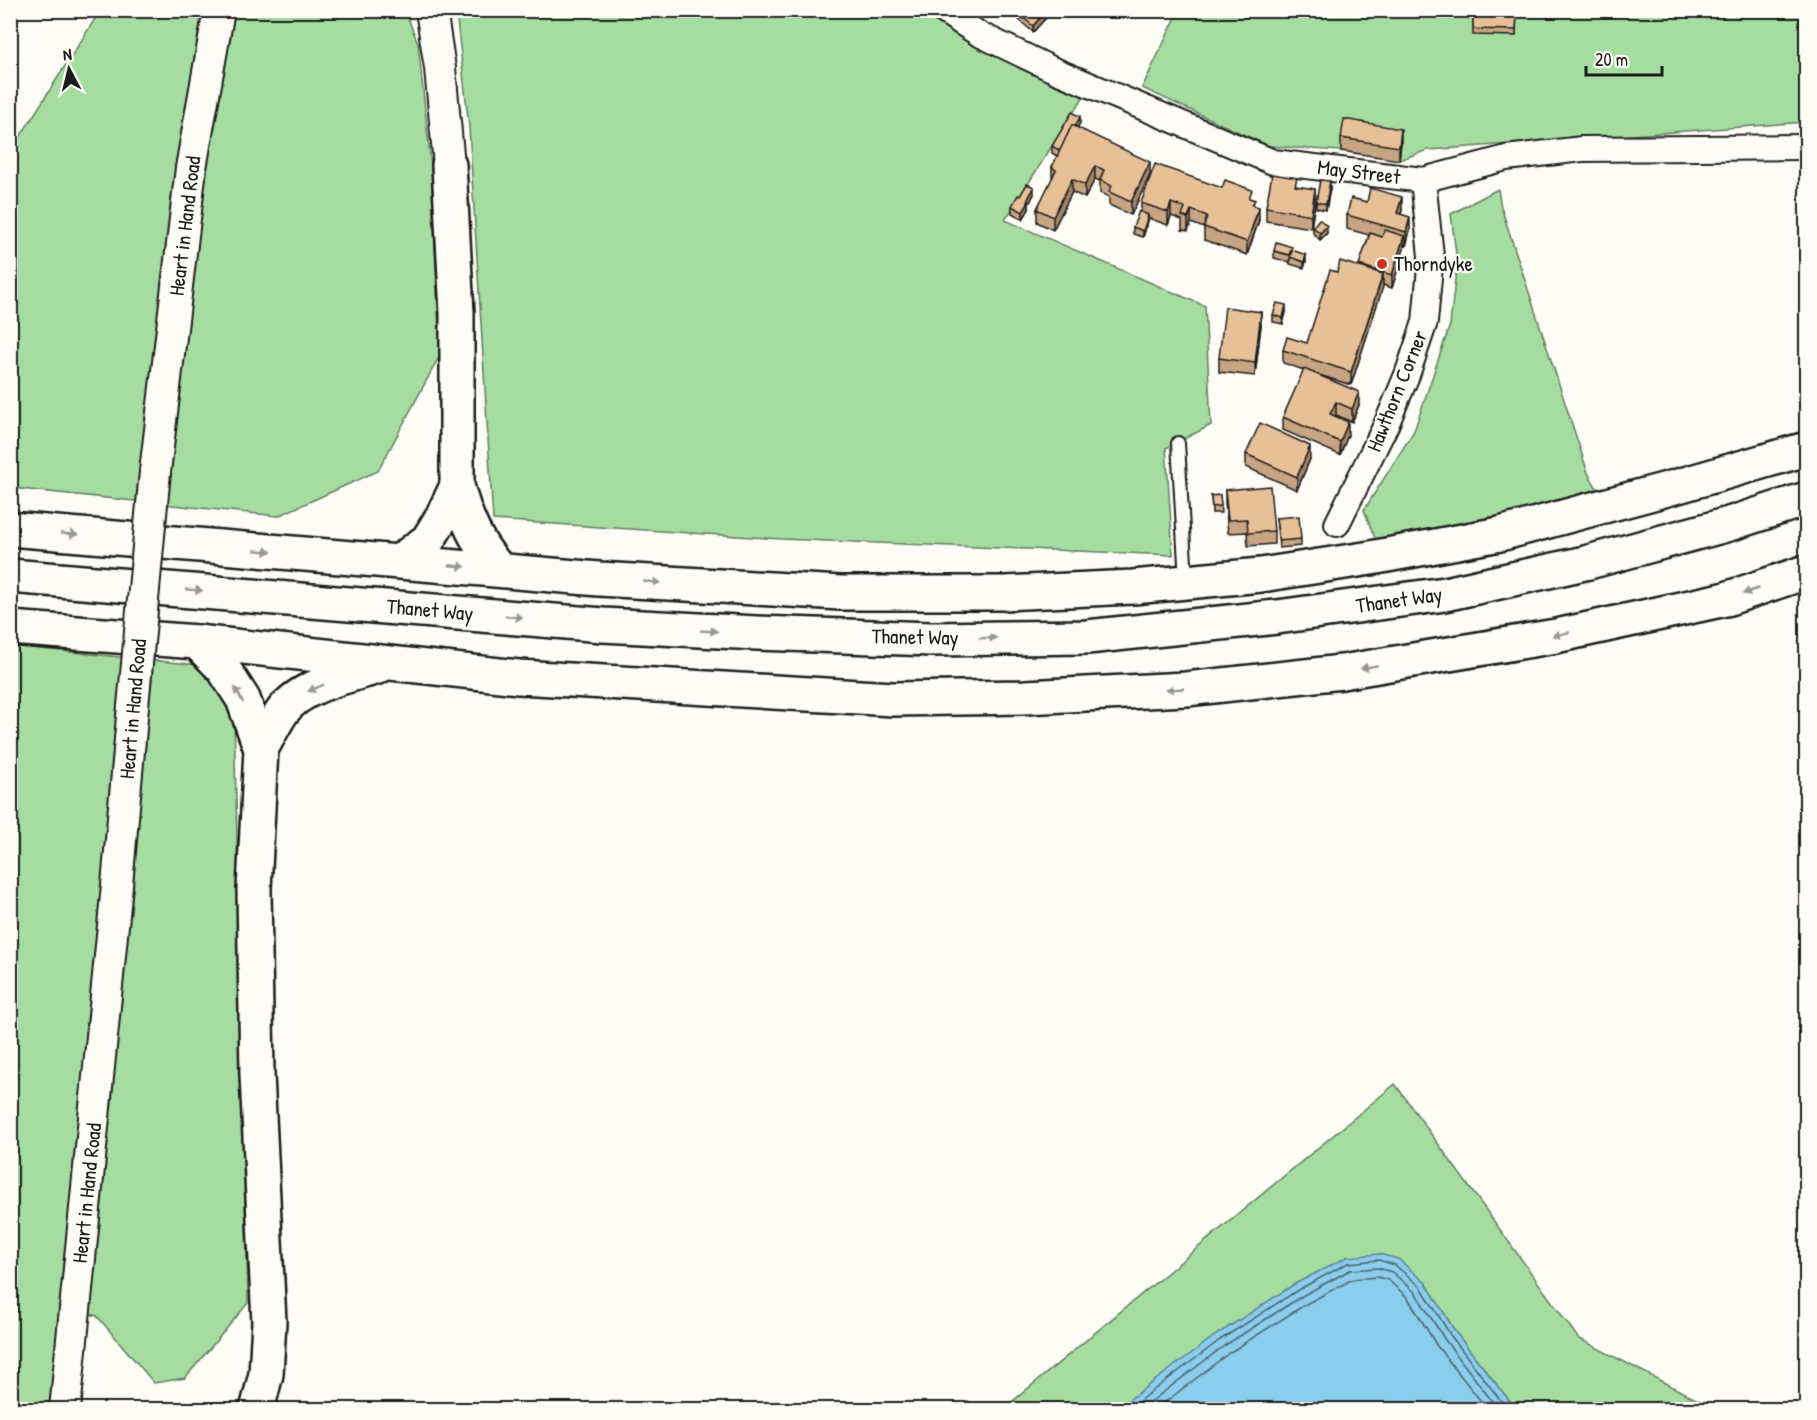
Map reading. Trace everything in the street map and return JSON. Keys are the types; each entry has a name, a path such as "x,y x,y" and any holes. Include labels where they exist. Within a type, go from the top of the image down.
{"highway":[{"path":"449,165 458,313 457,486 464,512 476,540 499,569"},
{"path":"10,529 599,579 841,593 1005,593 1186,582 1283,572 1371,558 1500,534 1806,449"},
{"path":"400,561 428,540 457,486"},
{"name":"Thanet Way","path":"10,576 603,625 932,639 1087,637 1266,618 1445,594 1584,563 1729,524 1806,499"},
{"path":"10,628 197,642 519,677 893,699 1024,697 1186,689 1342,672 1556,636 1726,599 1806,572"},
{"path":"197,642 223,668 243,699 261,749 254,889 257,1075 269,1322 266,1374 257,1410"},
{"path":"261,749 283,711 302,694 333,681 392,663"}],"street":[{"name":"Heart in Hand Road","path":"65,1410 155,472 191,168 219,10"},
{"path":"431,10 440,68 449,165"},
{"name":"May Street","path":"942,10 979,34 1054,70 1273,162 1423,180 1506,158 1582,149 1806,147"},
{"name":"Hawthorn Corner","path":"1338,524 1386,425 1407,375 1425,322 1431,256 1423,180"}],"lane":[{"path":"1178,443 1186,582"}],"green space":[{"path":"100,11 405,11 418,43 431,166 440,355 378,471 278,516 11,488 10,161 13,148"},
{"path":"456,11 924,11 1084,96 1005,220 1205,306 1211,425 1166,448 1173,555 781,539 493,520 469,127"},
{"path":"1179,11 1806,11 1806,122 1428,150 1399,160 1401,142 1344,133 1341,151 1269,146 1142,88"},
{"path":"1498,189 1501,207 1588,473 1599,492 1492,521 1378,546 1364,510 1414,431 1450,325 1457,262 1451,214"},
{"path":"11,646 209,666 234,715 248,1303 185,1378 154,1383 97,1316 61,1306 51,1409 11,1410"},
{"path":"1395,1084 1578,1338 1715,1409 1514,1409 1456,1333 1426,1283 1347,1257 1295,1284 1216,1335 1117,1409 1002,1410"}],"water":[{"path":"1379,1254 1398,1259 1426,1283 1456,1333 1514,1409 1117,1409 1216,1335 1295,1284 1347,1257"}],"building":[{"path":"1022,10 1043,10 1045,12 1033,26 1019,14"},
{"path":"1473,11 1517,12 1516,30 1473,29"},
{"path":"1072,112 1080,117 1075,126 1072,125 1060,151 1052,146"},
{"path":"1344,119 1401,129 1399,147 1341,138"},
{"path":"1072,125 1150,162 1131,202 1109,192 1112,186 1100,180 1104,170 1095,166 1085,185 1072,179 1053,217 1037,209 1056,170 1052,167"},
{"path":"1155,164 1222,188 1225,180 1252,190 1249,198 1255,200 1252,205 1259,207 1247,242 1204,227 1207,216 1191,210 1188,218 1182,216 1185,208 1171,203 1168,212 1141,203"},
{"path":"1272,174 1297,178 1295,186 1315,189 1311,215 1266,207"},
{"path":"1320,180 1330,181 1326,204 1316,202"},
{"path":"1027,184 1034,187 1023,212 1012,206"},
{"path":"1370,188 1402,197 1397,213 1410,217 1406,232 1347,215 1351,198 1367,202"},
{"path":"1139,211 1148,215 1143,231 1133,227"},
{"path":"1319,219 1327,226 1320,233 1313,227"},
{"path":"1385,230 1404,236 1392,275 1359,265 1370,233 1382,237"},
{"path":"1276,242 1292,247 1289,255 1274,251"},
{"path":"1292,250 1306,255 1304,262 1290,257"},
{"path":"1340,261 1383,274 1351,372 1283,350 1287,337 1307,343 1330,270 1337,272"},
{"path":"1277,303 1286,305 1283,318 1273,315"},
{"path":"1225,307 1261,312 1255,363 1219,358"},
{"path":"1304,369 1359,392 1352,409 1336,402 1330,414 1348,422 1340,442 1283,417"},
{"path":"1260,423 1310,446 1297,477 1246,454"},
{"path":"1270,486 1274,531 1248,533 1247,519 1228,520 1225,490"},
{"path":"1220,495 1221,506 1212,507 1211,496"},
{"path":"1299,516 1301,539 1279,541 1276,518"}],"place":[{"name":"Thorndyke","path":"1382,264"}]}
